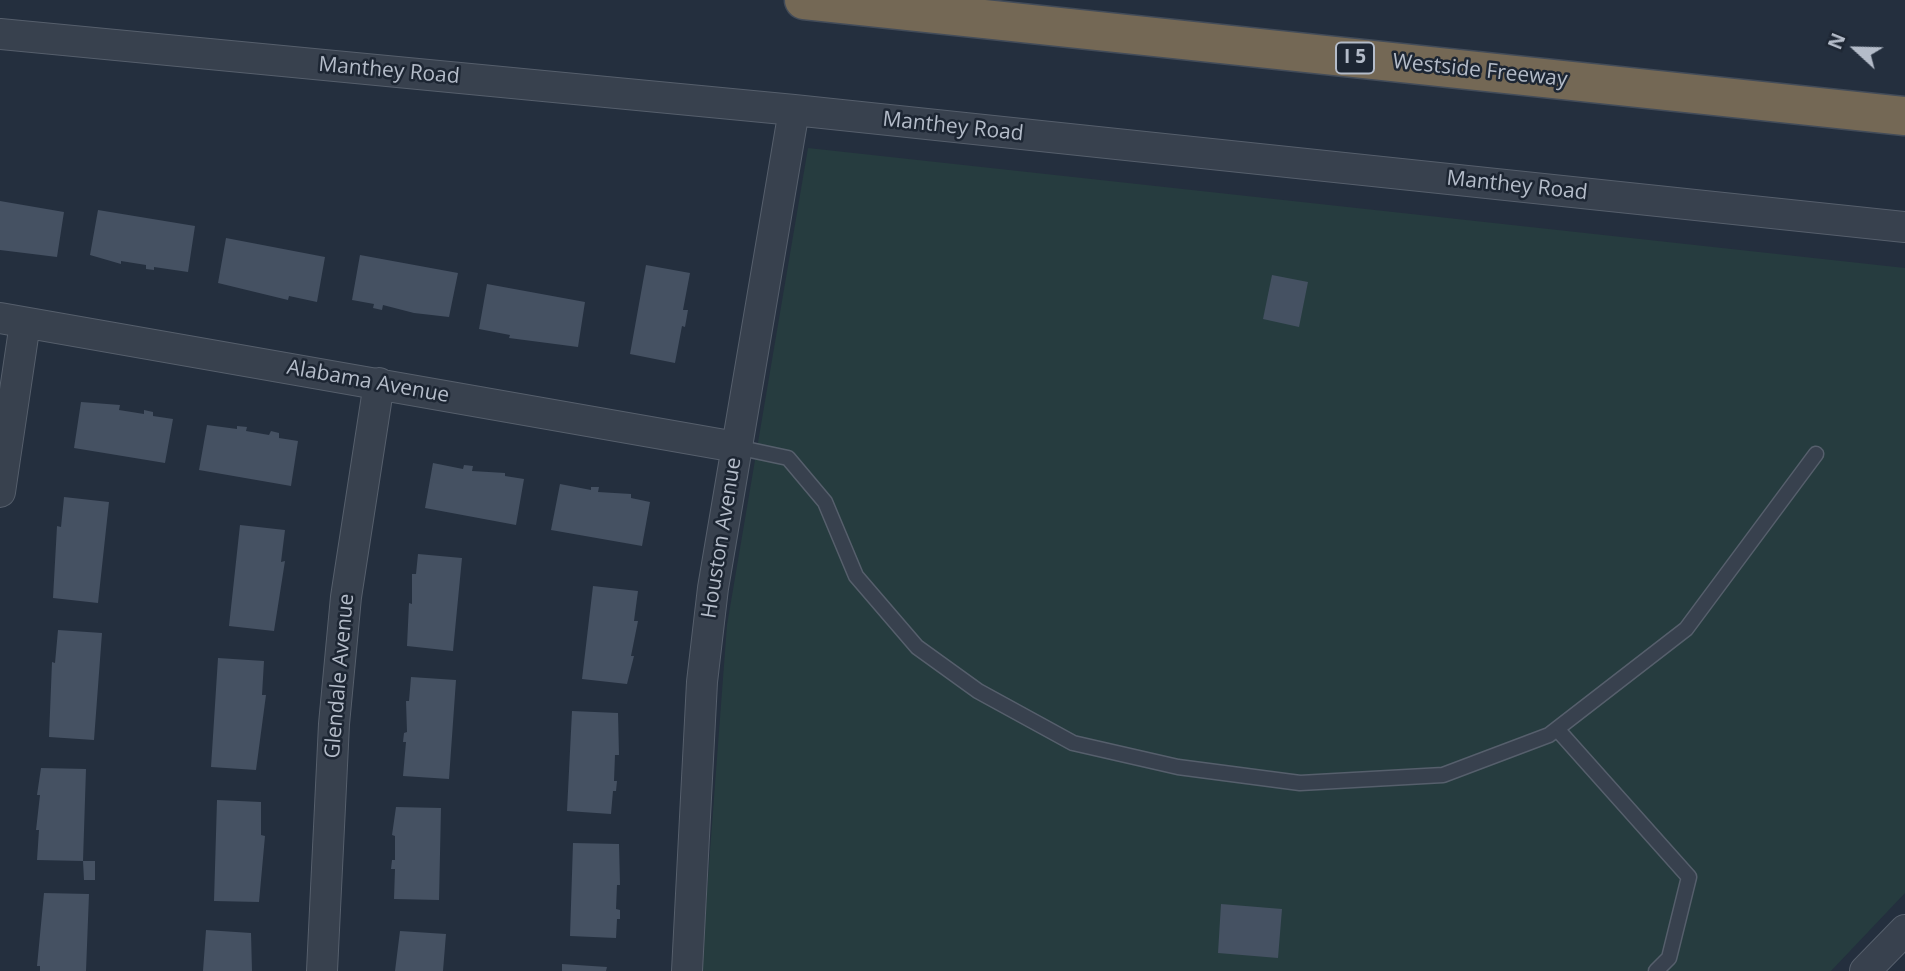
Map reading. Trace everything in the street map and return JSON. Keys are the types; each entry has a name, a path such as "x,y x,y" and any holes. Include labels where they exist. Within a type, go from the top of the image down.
{"highway":[{"name":"Westside Freeway","path":"804,0 1905,116"}],"street":[{"name":"Manthey Road","path":"0,34 794,110 1905,227"},
{"name":"Houston Avenue","path":"687,971 702,682 713,588 794,110"},
{"name":"Alabama Avenue","path":"13,321 736,447"},
{"path":"0,492 13,321"},
{"name":"Glendale Avenue","path":"322,971 333,737 346,597 379,383"},
{"path":"1865,971 1905,930"}],"lane":[{"path":"736,447 788,458 825,502 856,576 917,648 978,691 1073,743 1178,767 1300,783 1443,775 1549,736 1686,629 1816,454"},
{"path":"1557,729 1689,877 1668,958 1656,971"}],"green space":[{"path":"808,148 1905,268 1905,893 1831,971 701,971 727,625"}],"building":[{"path":"0,201 64,212 57,257 0,250"},
{"path":"98,210 195,226 188,272 154,267 154,270 146,269 146,265 121,261 121,264 90,255"},
{"path":"226,238 325,257 317,302 289,296 288,300 218,283"},
{"path":"360,255 458,273 449,317 414,313 383,305 382,310 373,308 374,304 352,300"},
{"path":"646,265 690,273 683,310 688,310 675,363 630,354"},
{"path":"1272,275 1308,282 1299,327 1263,319"},
{"path":"487,284 585,302 578,347 509,338 510,335 479,329"},
{"path":"81,402 120,405 119,410 144,414 144,410 153,412 153,416 173,419 165,463 74,448"},
{"path":"207,425 237,429 237,426 247,427 246,431 269,435 271,431 279,433 279,438 298,441 291,486 199,470"},
{"path":"433,463 463,469 464,465 473,466 472,471 505,473 505,476 524,479 516,525 425,508"},
{"path":"560,484 591,490 591,487 599,487 598,492 631,494 631,498 650,502 642,546 551,530"},
{"path":"64,497 109,502 98,603 53,598 57,526 61,527"},
{"path":"240,525 285,530 281,562 285,561 274,631 229,626"},
{"path":"418,554 462,558 453,651 407,646 412,574 416,574"},
{"path":"593,586 638,591 634,621 638,621 631,656 634,656 627,684 582,679"},
{"path":"58,630 102,633 94,740 49,737 52,662 55,663"},
{"path":"218,658 264,661 262,695 266,695 256,770 211,767"},
{"path":"411,677 456,680 449,779 403,776 406,742 403,742 404,733 407,732 406,701 409,701"},
{"path":"572,711 618,713 619,755 615,755 614,781 617,781 616,791 613,791 611,814 567,811"},
{"path":"41,768 86,769 83,861 37,860 39,830 36,830 40,795 37,795"},
{"path":"217,800 261,802 261,835 265,836 259,902 214,901"},
{"path":"396,807 441,808 439,900 394,899 395,869 391,869 392,860 395,860 395,836 392,835"},
{"path":"573,843 619,844 620,885 617,885 616,909 620,910 620,919 617,919 616,938 570,936"},
{"path":"83,861 95,861 95,880 84,880"},
{"path":"44,893 89,894 86,971 40,971 40,966 37,966"},
{"path":"1221,904 1282,909 1278,958 1218,953"},
{"path":"206,930 251,933 252,971 203,971"},
{"path":"400,931 446,934 443,971 395,971"},
{"path":"562,964 607,967 606,971 562,971"}]}
